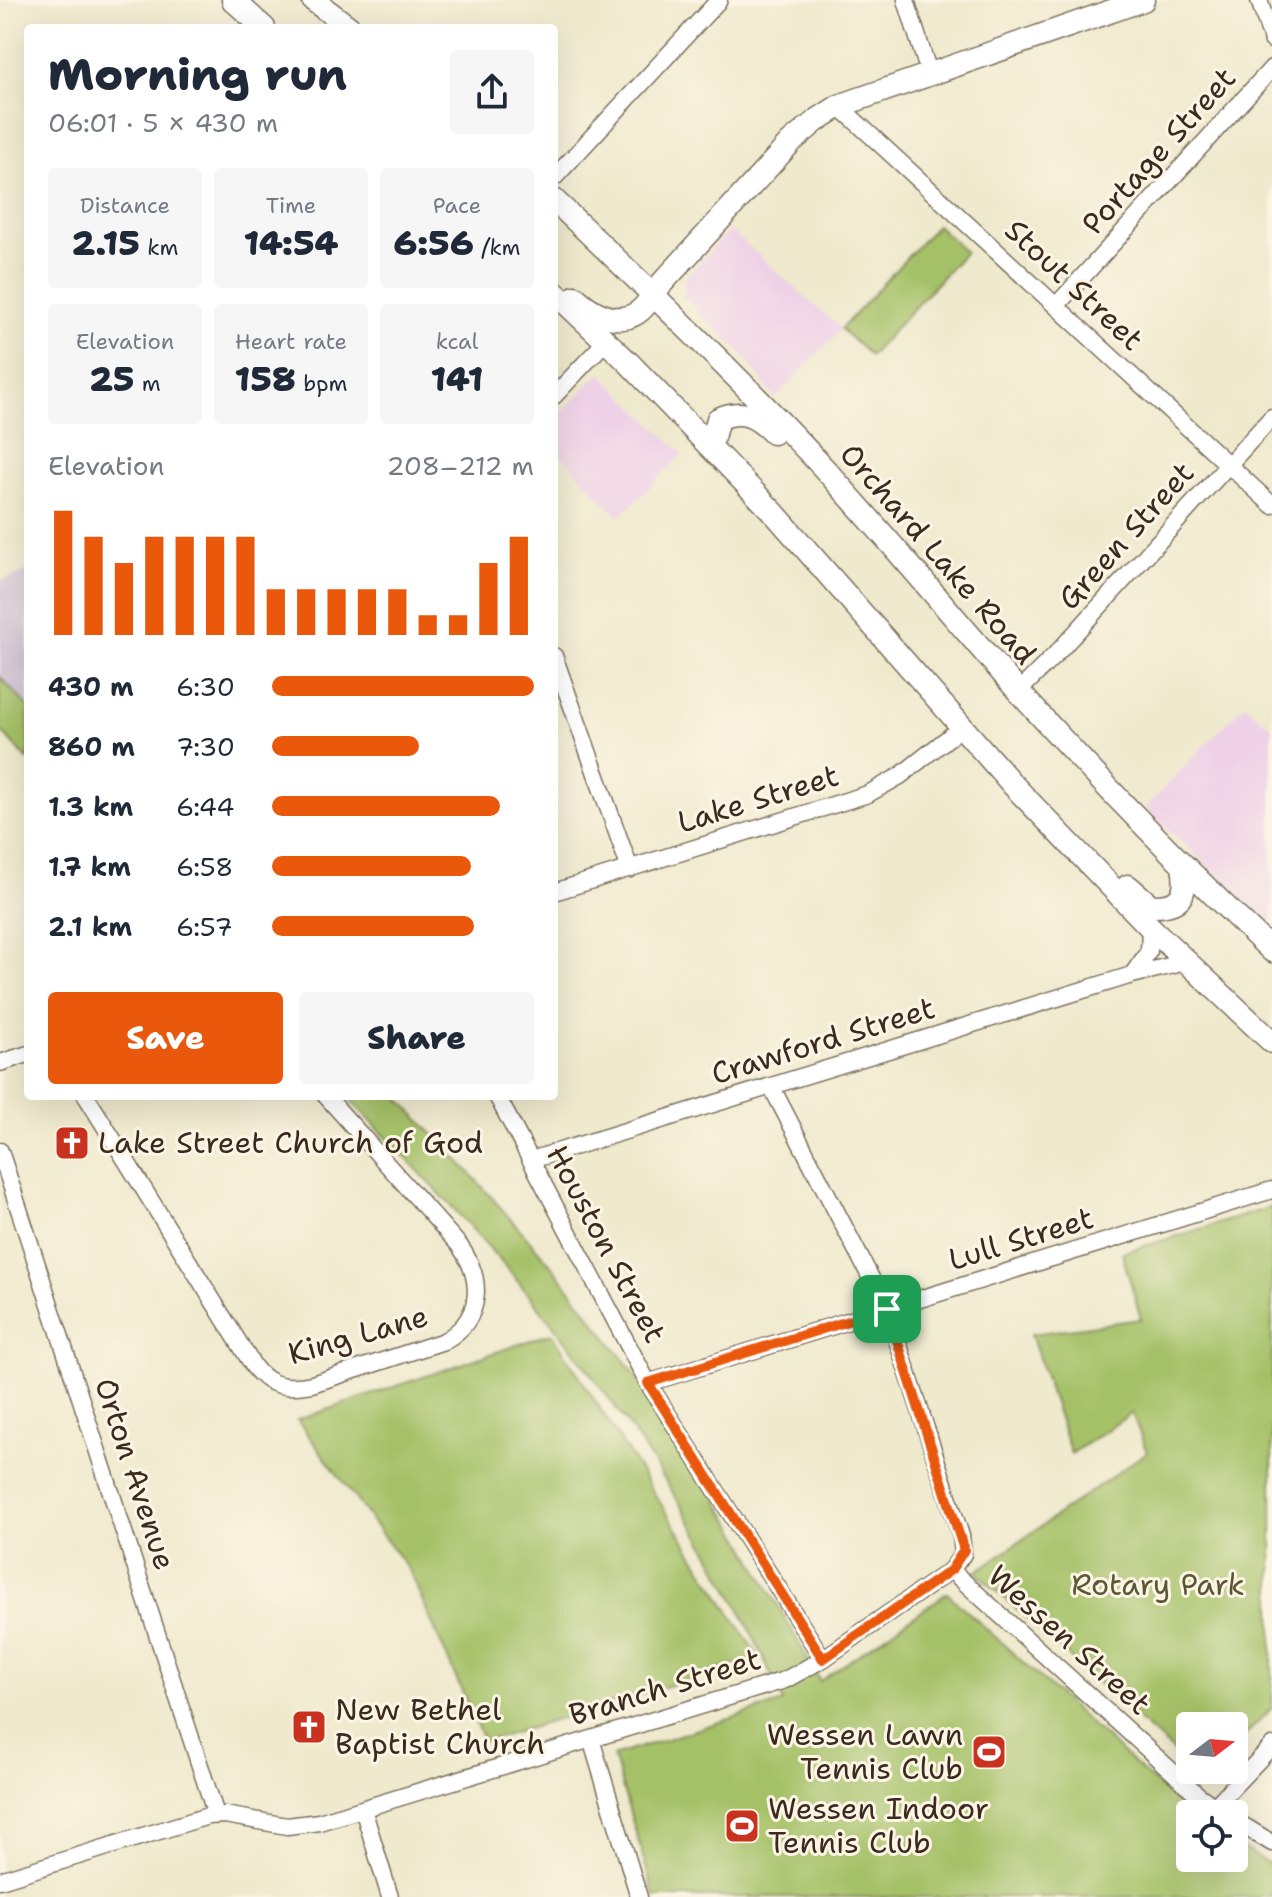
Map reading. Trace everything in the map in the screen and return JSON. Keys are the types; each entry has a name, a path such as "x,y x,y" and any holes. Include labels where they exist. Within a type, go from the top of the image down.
{"main road":[{"path":"233,0 260,24"},
{"path":"313,0 345,24"},
{"path":"558,282 586,307 616,320 636,314 646,307 653,293 791,142 839,106 1143,0"},
{"name":"Orchard Lake Road","path":"558,204 653,293 810,454 1019,691 1183,866 1272,951"},
{"path":"558,296 711,445 1013,785 1150,927 1272,1042"},
{"path":"711,445 718,419 743,412 759,419 881,553 908,562"},
{"path":"1013,785 1033,786 1151,906 1165,907 1183,894 1186,885 1183,866"}],"street":[{"path":"558,174 719,0"},
{"path":"906,0 929,73"},
{"path":"1259,0 1272,40"},
{"name":"Portage Street","path":"1056,306 1272,68"},
{"name":"Stout Street","path":"839,106 1272,505"},
{"path":"558,392 606,341"},
{"name":"Green Street","path":"1019,691 1272,417"},
{"path":"558,667 630,869"},
{"name":"Lake Street","path":"558,891 868,794 900,776 962,727"},
{"path":"1132,975 1149,951 1150,927"},
{"name":"Crawford Street","path":"531,1160 1132,975 1186,962"},
{"path":"0,1063 24,1055"},
{"name":"Wessen Street","path":"771,1086 887,1309 961,1536 963,1554 951,1570 1205,1800"},
{"name":"King Lane","path":"88,1100 254,1367 269,1382 292,1387 312,1384 444,1341 459,1332 467,1322 475,1296 474,1273 465,1253 330,1100"},
{"name":"Houston Street","path":"499,1100 648,1383 823,1659"},
{"name":"Orton Avenue","path":"0,1151 216,1815"},
{"name":"Lull Street","path":"648,1383 1272,1190"},
{"name":"Branch Street","path":"0,1880 216,1815 276,1826 298,1826 785,1680 823,1659 951,1570"},
{"path":"591,1739 639,1897"},
{"path":"1228,1800 1272,1746"},
{"path":"363,1809 390,1897"},
{"path":"1248,1828 1272,1843"}],"shaded area":[{"path":"730,230 841,329 775,399 740,351 684,298 684,278"},
{"path":"600,373 683,454 619,517 558,451 558,416"},
{"path":"24,573 24,703 0,676 0,581"},
{"path":"1245,704 1272,728 1272,926 1145,808"}],"green space":[{"path":"937,225 965,252 870,356 841,329"},
{"path":"0,677 24,703 24,756 0,730"},
{"path":"351,1100 401,1100 552,1266 637,1377 738,1533 820,1681 947,1593 1176,1802 1176,1872 1248,1872 1248,1851 1272,1866 1272,1897 655,1897 613,1756 783,1702 722,1576 649,1455 565,1340 476,1233"},
{"name":"Rotary Park","path":"1272,1207 1272,1708 1248,1733 1248,1712 1176,1712 1176,1754 976,1572 1147,1452 1132,1413 1071,1454 1031,1334 1141,1319 1122,1253"},
{"path":"552,1333 759,1658 484,1742 410,1572 297,1420"}],"place":[{"name":"Lake Street Church of God","path":"72,1143"},
{"name":"New Bethel Baptist Church","path":"309,1727"},
{"name":"Wessen Lawn Tennis Club","path":"989,1752"},
{"name":"Wessen Indoor Tennis Club","path":"742,1826"}],"route":[{"path":"887,1309 964,1550 951,1570 823,1659 648,1383 887,1309"}]}
